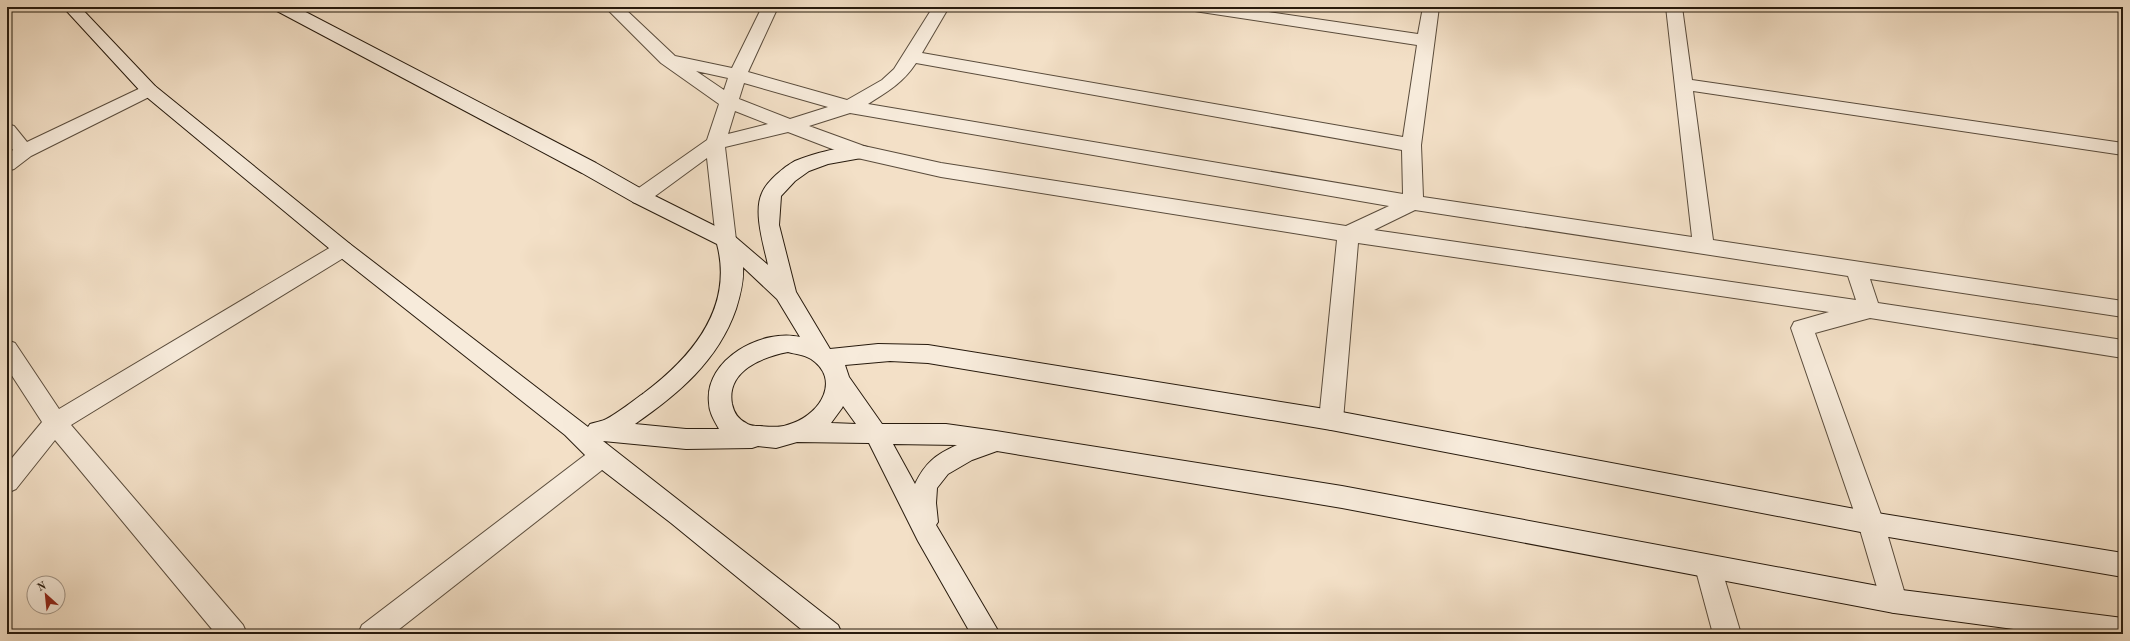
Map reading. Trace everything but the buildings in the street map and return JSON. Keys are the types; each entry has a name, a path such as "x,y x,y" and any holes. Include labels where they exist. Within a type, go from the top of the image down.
{"street":[{"path":"71,7 149,90 343,249 573,428 603,444 680,515 828,634"},
{"path":"283,7 589,168 640,197 726,240 785,293 824,355 836,368 839,381 837,396 830,410 816,424 799,433 779,438 686,439 603,444"},
{"path":"613,7 668,59 728,102 860,152 942,170 1348,234 1870,310 2123,349"},
{"path":"372,634 603,444 671,386 694,364 713,339 725,314 731,289 732,265 726,240 715,143 738,75 770,7"},
{"path":"640,197 715,143 791,125 849,108 888,84 900,73 912,56 940,7"},
{"path":"1201,7 1427,41"},
{"path":"1413,203 1411,145 1432,7"},
{"path":"1674,7 1682,84 1703,246"},
{"path":"912,56 1411,145"},
{"path":"668,59 738,75 849,108 1413,203 2123,309"},
{"path":"1682,84 2123,150"},
{"path":"7,164 24,151 149,90"},
{"path":"7,130 24,151"},
{"path":"785,293 769,225 771,194 788,176 802,166 826,158 860,152"},
{"path":"1348,234 1413,203"},
{"path":"1331,420 1348,234"},
{"path":"7,482 54,423 343,249"},
{"path":"1856,269 1870,310"},
{"path":"1870,310 1802,328 1871,523 1894,601"},
{"path":"760,438 744,434 730,425 722,414 719,401 721,386 728,373 739,361 754,352 771,346 788,343 804,345 824,355 895,352 928,354 1331,420 1871,523 2123,565"},
{"path":"7,349 54,423 233,634"},
{"path":"839,381 877,435 927,533 986,634"},
{"path":"799,433 877,435 946,434 996,441 1342,497 1894,601 2123,631"},
{"path":"927,533 922,506 928,478 950,458 996,441"},
{"path":"1708,567 1727,634"}]}
